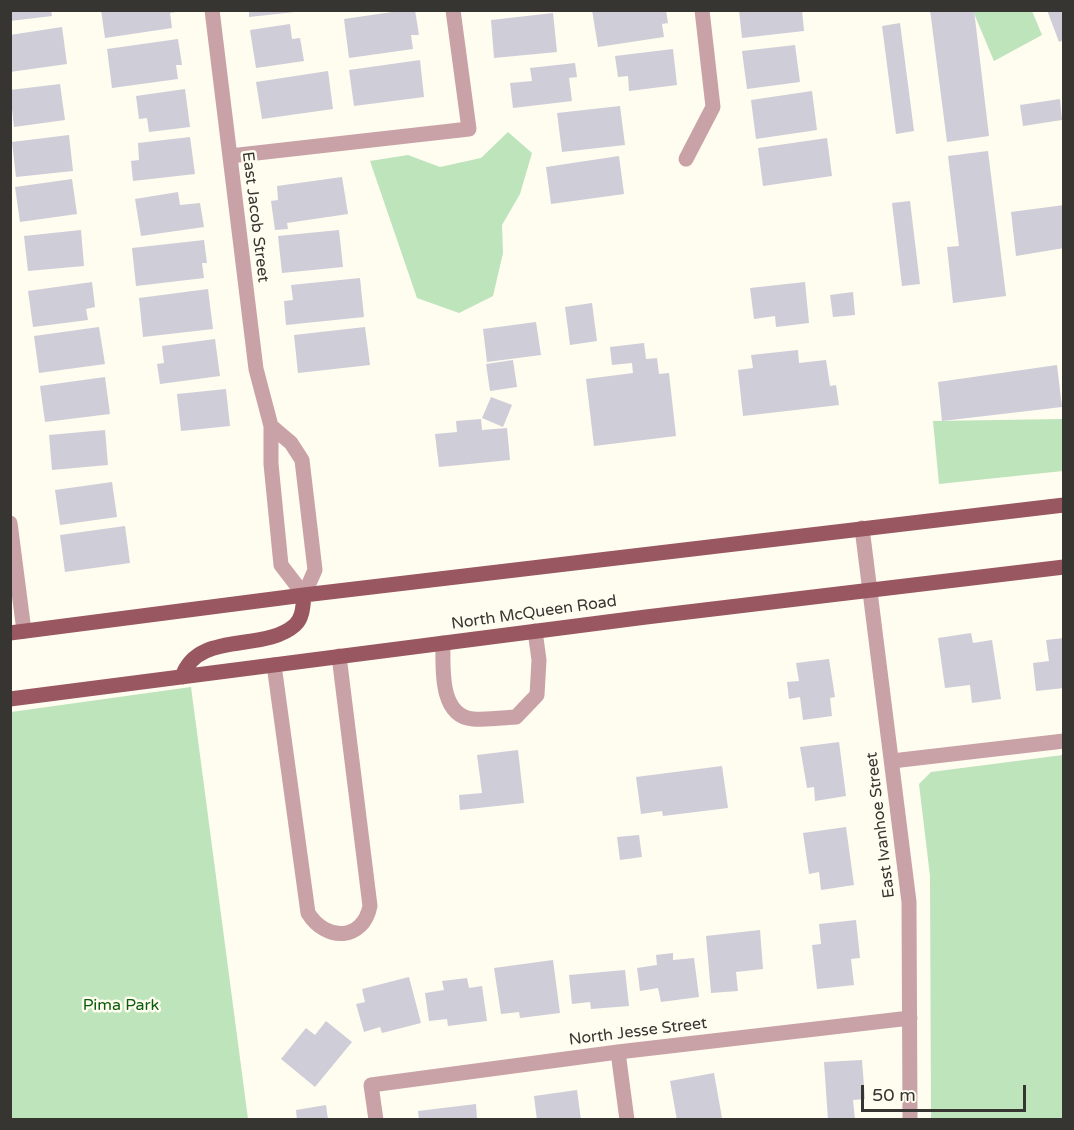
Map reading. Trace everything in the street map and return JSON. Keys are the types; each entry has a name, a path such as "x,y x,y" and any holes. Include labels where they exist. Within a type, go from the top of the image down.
{"main road":[{"path":"17,632 304,595 1064,505"},
{"name":"North McQueen Road","path":"10,699 535,631 1064,567"},
{"path":"182,677 186,664 198,653 281,633 296,625 302,613 304,595"}],"street":[{"name":"East Jacob Street","path":"212,10 256,369 271,426 271,464 281,565 304,595"},
{"path":"230,156 469,129 453,10"},
{"path":"686,159 713,107 702,10"},
{"path":"271,426 291,443 302,460 315,570 304,595"},
{"path":"10,523 17,632"},
{"name":"East Ivanhoe Street","path":"862,528 909,902 910,1119"},
{"path":"443,643 444,690 457,712 471,719 516,717 537,695 539,660 535,631"},
{"path":"274,665 308,913 323,931 335,934 356,929 368,916 370,906 339,656"},
{"path":"892,760 1064,741"},
{"name":"North Jesse Street","path":"376,1119 371,1085 618,1052 910,1018"},
{"path":"618,1052 627,1119"}],"green space":[{"path":"973,11 1032,11 1042,35 994,61"},
{"path":"508,132 532,153 520,194 502,225 503,253 493,296 459,313 417,298 370,161 408,155 440,167 481,158"},
{"path":"1063,419 1063,471 939,484 933,421"},
{"name":"Pima Park","path":"191,687 248,1119 11,1119 11,712"},
{"path":"1063,755 1063,1119 931,1119 930,876 919,784 931,772"}],"building":[{"path":"10,10 51,10 52,16 10,21"},
{"path":"101,10 176,10 176,12 170,13 172,28 105,38"},
{"path":"249,10 295,10 295,12 249,17"},
{"path":"415,10 419,35 411,35 413,49 349,58 344,19"},
{"path":"592,10 666,10 668,23 662,24 664,37 598,47"},
{"path":"739,10 802,10 804,31 742,38"},
{"path":"930,10 974,10 989,136 947,142"},
{"path":"1047,10 1064,10 1064,40 1059,42"},
{"path":"553,13 557,52 494,58 491,20"},
{"path":"900,23 914,131 896,134 882,26"},
{"path":"290,24 292,39 300,38 304,61 256,68 250,30"},
{"path":"62,27 67,64 10,72 10,35"},
{"path":"178,39 182,65 176,65 178,79 112,88 107,49"},
{"path":"795,45 800,82 747,89 742,51"},
{"path":"673,49 677,85 629,91 628,76 618,77 615,56"},
{"path":"420,60 424,97 354,106 349,70"},
{"path":"575,63 577,77 569,78 572,101 513,108 510,83 532,81 530,68"},
{"path":"328,71 333,109 262,119 256,82"},
{"path":"60,84 65,120 14,127 10,90"},
{"path":"185,89 190,127 149,132 147,118 139,119 136,96"},
{"path":"812,91 817,130 756,139 751,100"},
{"path":"1060,99 1062,120 1023,126 1020,105"},
{"path":"620,106 625,145 562,152 557,113"},
{"path":"69,135 73,171 16,177 12,142"},
{"path":"190,137 195,174 133,181 131,161 139,160 138,143"},
{"path":"827,138 832,176 763,186 758,148"},
{"path":"988,151 1006,296 953,303 947,247 959,246 948,156"},
{"path":"619,156 624,194 551,204 546,167"},
{"path":"342,177 348,214 287,223 288,229 275,230 271,201 278,200 277,186"},
{"path":"72,179 77,214 20,222 15,187"},
{"path":"178,192 180,205 200,203 204,227 141,236 135,199"},
{"path":"910,201 920,284 902,286 892,203"},
{"path":"1064,205 1064,248 1016,256 1011,212"},
{"path":"81,230 84,266 28,271 24,236"},
{"path":"339,230 343,267 282,273 278,236"},
{"path":"204,240 207,263 202,263 204,278 136,286 132,248"},
{"path":"360,278 364,317 286,325 284,301 293,300 291,285"},
{"path":"92,282 95,307 86,309 88,320 33,327 28,291"},
{"path":"805,282 809,323 776,327 775,316 754,319 750,288"},
{"path":"208,289 213,329 143,337 139,298"},
{"path":"853,292 855,315 833,317 830,295"},
{"path":"592,303 597,341 570,345 565,307"},
{"path":"536,322 541,355 487,362 483,329"},
{"path":"99,327 105,364 39,373 34,336"},
{"path":"365,327 370,365 298,373 294,335"},
{"path":"215,339 220,376 160,384 157,364 164,363 162,346"},
{"path":"644,343 646,359 657,358 659,374 669,373 676,436 594,446 586,379 633,373 632,363 612,365 610,347"},
{"path":"798,350 799,363 826,360 830,386 836,385 839,405 743,416 738,370 753,368 751,355"},
{"path":"513,360 517,387 490,391 486,364"},
{"path":"1057,365 1062,407 942,421 938,382"},
{"path":"105,377 110,414 45,422 40,386"},
{"path":"226,389 230,426 181,431 177,394"},
{"path":"491,397 512,405 503,427 482,418"},
{"path":"481,419 482,430 507,428 510,460 439,467 435,434 457,432 456,421"},
{"path":"105,430 108,465 52,470 49,435"},
{"path":"112,482 117,517 60,525 55,490"},
{"path":"125,526 130,563 65,572 60,535"},
{"path":"971,633 973,643 992,640 1001,699 972,703 970,685 945,688 938,638"},
{"path":"1064,638 1064,688 1036,691 1033,663 1049,661 1046,640"},
{"path":"829,659 835,697 830,698 832,716 803,720 800,697 789,699 787,682 799,681 796,663"},
{"path":"839,742 846,796 815,801 814,787 807,788 800,747"},
{"path":"518,750 524,803 460,810 459,795 482,793 477,755"},
{"path":"722,766 728,808 663,816 662,811 641,814 636,777"},
{"path":"846,827 854,885 821,890 819,872 809,874 803,833"},
{"path":"639,835 642,857 620,860 617,837"},
{"path":"856,920 860,958 851,959 854,985 817,989 812,945 821,944 819,924"},
{"path":"760,930 763,969 736,972 738,991 711,993 706,936"},
{"path":"673,953 673,960 694,958 699,997 661,1002 658,988 640,991 637,968 657,965 656,955"},
{"path":"553,960 560,1013 520,1018 519,1012 501,1014 494,968"},
{"path":"625,970 629,1006 591,1009 590,1002 572,1004 569,975"},
{"path":"409,977 421,1023 382,1033 380,1027 364,1032 356,1004 365,1002 362,989"},
{"path":"467,978 469,988 482,986 487,1021 448,1026 447,1019 429,1021 425,993 444,990 442,981"},
{"path":"326,1021 352,1042 315,1087 281,1059 306,1028 315,1035"},
{"path":"862,1060 865,1099 853,1100 855,1120 828,1120 824,1062"},
{"path":"714,1073 722,1118 677,1120 670,1081"},
{"path":"577,1090 581,1120 537,1120 534,1096"},
{"path":"476,1104 477,1120 419,1120 418,1111"},
{"path":"326,1105 328,1120 297,1120 296,1110"}]}
